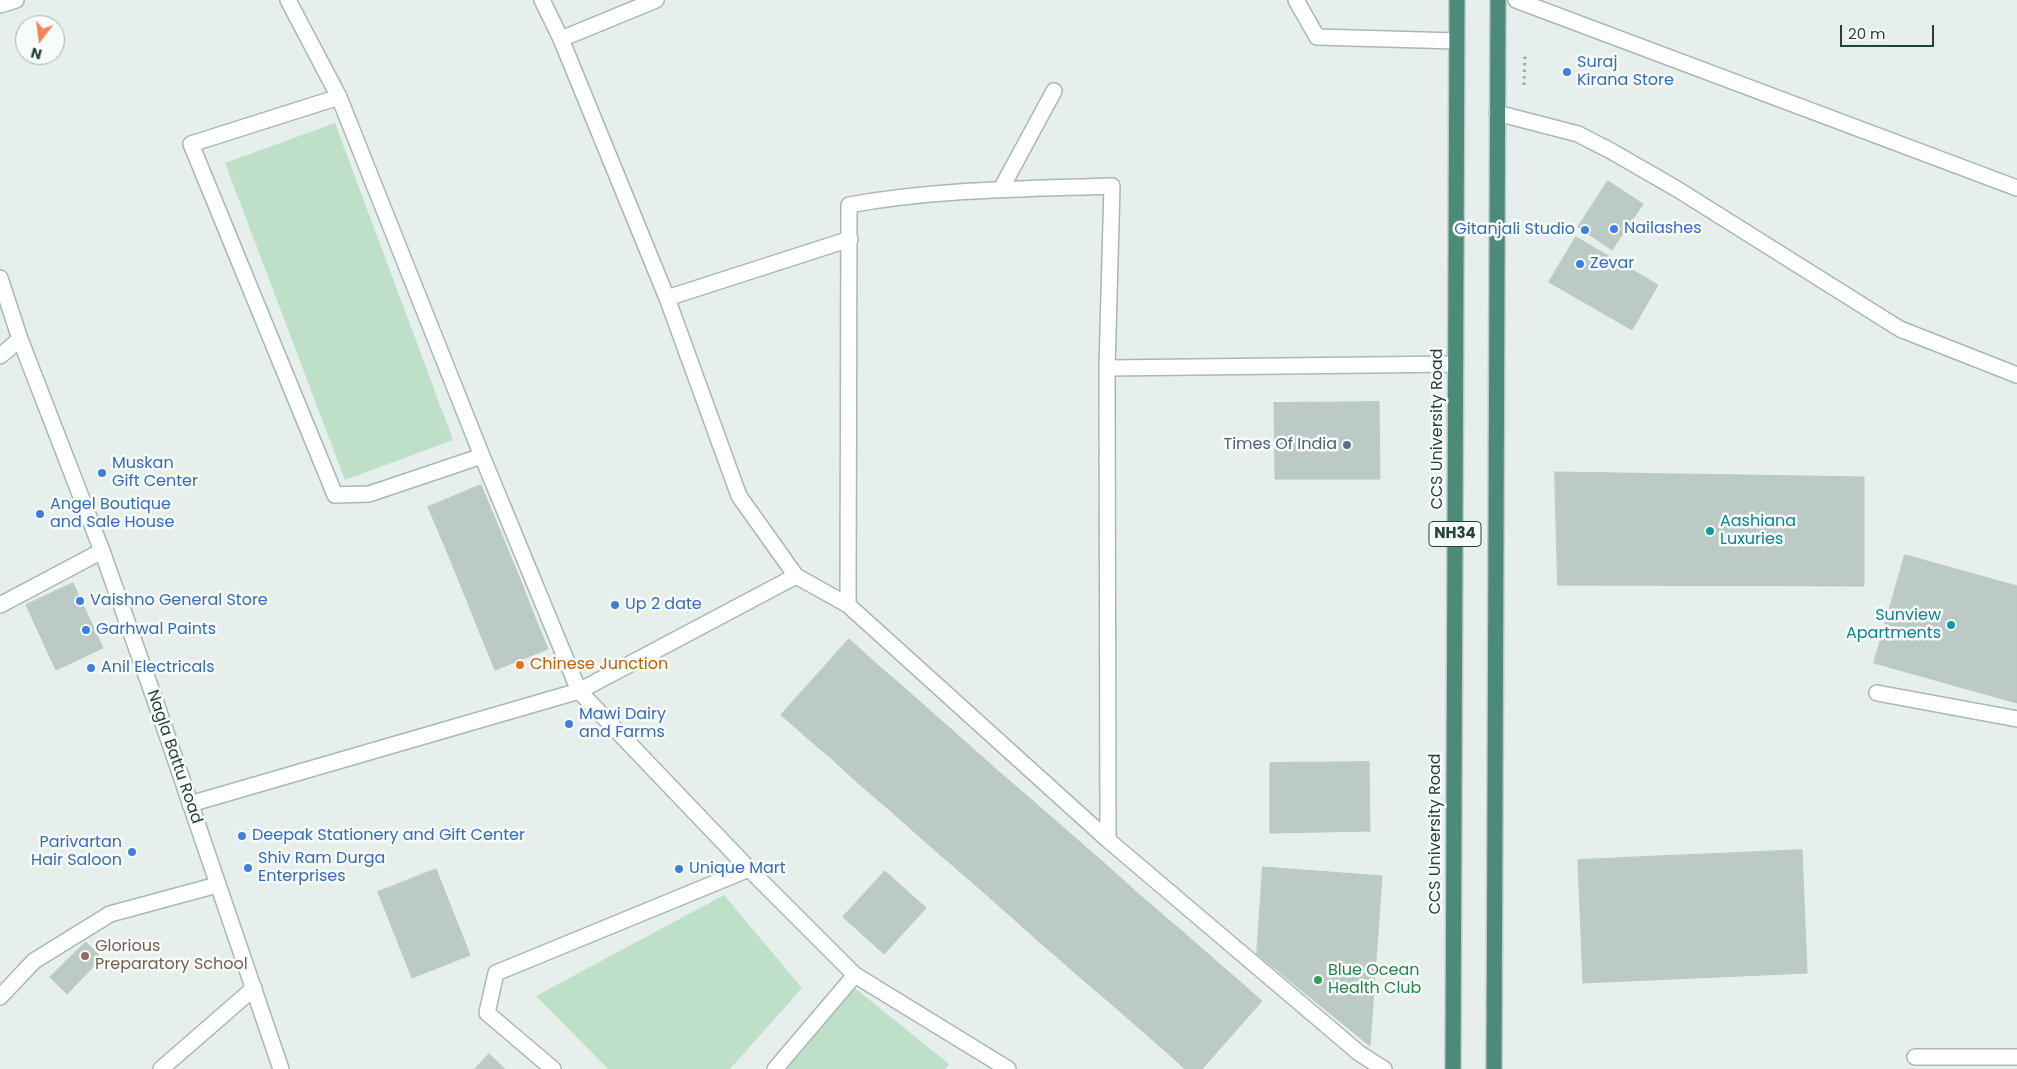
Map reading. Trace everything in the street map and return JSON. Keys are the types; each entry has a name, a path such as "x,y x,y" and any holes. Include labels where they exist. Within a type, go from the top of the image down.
{"highway":[{"name":"CCS University Road","path":"1453,1069 1457,0"},
{"name":"NH34","path":"1494,1069 1498,0"}],"street":[{"path":"0,5 16,0"},
{"path":"288,0 339,97 482,456 579,690 749,869 854,975 1008,1069"},
{"path":"542,0 561,39 667,298 739,496 796,576 848,605 1108,840 1359,1053 1384,1069"},
{"path":"561,39 656,0"},
{"path":"1296,0 1317,37 1457,41"},
{"path":"1516,0 2017,188"},
{"path":"1001,190 1054,91"},
{"path":"339,97 192,144 335,495 369,494 482,456"},
{"path":"1497,113 1578,134 1685,194 1900,329 2017,375"},
{"path":"848,605 849,205 893,197 1001,190 1112,186 1107,368 1108,840"},
{"path":"667,298 850,239"},
{"name":"Nagla Battu Road","path":"0,278 20,339 102,551 281,1069"},
{"path":"0,356 20,339"},
{"path":"1107,368 1456,364"},
{"path":"0,605 102,551"},
{"path":"190,804 579,690 796,576"},
{"path":"1877,693 2017,719"},
{"path":"553,1069 487,1013 496,973 749,869"},
{"path":"0,997 34,961 110,914 217,885"},
{"path":"775,1069 854,975"},
{"path":"161,1069 254,988"},
{"path":"1914,1057 2017,1057"}],"green space":[{"path":"335,123 453,440 345,480 225,163"},
{"path":"724,895 802,988 730,1069 608,1069 536,996"},
{"path":"851,985 949,1064 945,1069 782,1069"}],"building":[{"path":"1608,181 1643,204 1612,250 1578,227"},
{"path":"1576,237 1658,285 1632,330 1549,282"},
{"path":"1379,402 1380,479 1275,479 1274,403"},
{"name":"Aashiana Luxuries","path":"1555,472 1864,477 1864,586 1558,585"},
{"path":"481,485 501,533 448,554 428,507"},
{"path":"501,533 520,579 467,601 448,554"},
{"name":"Sunview Apartments","path":"1905,555 2017,586 2017,703 1874,663"},
{"path":"520,579 534,615 481,636 467,601"},
{"path":"73,583 103,648 56,670 26,605"},
{"path":"534,615 548,649 495,670 481,636"},
{"path":"849,639 880,667 813,743 781,715"},
{"path":"880,667 900,684 833,760 813,743"},
{"path":"900,684 927,708 859,784 833,760"},
{"path":"927,708 960,737 893,813 859,784"},
{"path":"960,737 997,770 930,846 893,813"},
{"path":"1369,762 1370,831 1270,833 1270,763"},
{"path":"997,770 1033,801 966,877 930,846"},
{"path":"1033,801 1065,829 998,905 966,877"},
{"path":"1065,829 1103,862 1035,938 998,905"},
{"path":"1802,850 1807,973 1583,983 1578,860"},
{"path":"1103,862 1142,897 1075,973 1035,938"},
{"path":"1263,867 1382,876 1370,1046 1257,954"},
{"path":"436,869 470,955 412,978 378,892"},
{"path":"885,871 926,908 884,954 843,917"},
{"path":"1142,897 1183,932 1116,1008 1075,973"},
{"path":"1183,932 1207,953 1140,1029 1116,1008"},
{"path":"86,942 102,958 67,994 50,977"},
{"path":"1207,953 1230,973 1163,1049 1140,1029"},
{"path":"1230,973 1262,1001 1202,1069 1185,1069 1163,1049"},
{"path":"489,1054 505,1069 475,1069"}],"place":[{"name":"Suraj Kirana Store","path":"1567,72"},
{"name":"Nailashes","path":"1614,229"},
{"name":"Gitanjali Studio","path":"1585,230"},
{"name":"Zevar","path":"1580,264"},
{"name":"Times Of India","path":"1347,445"},
{"name":"Muskan Gift Center","path":"102,473"},
{"name":"Angel Boutique and Sale House","path":"40,514"},
{"name":"Aashiana Luxuries","path":"1710,531"},
{"name":"Vaishno General Store","path":"80,601"},
{"name":"Up 2 date","path":"615,605"},
{"name":"Sunview Apartments","path":"1951,625"},
{"name":"Garhwal Paints","path":"86,630"},
{"name":"Chinese Junction","path":"520,665"},
{"name":"Anil Electricals","path":"91,668"},
{"name":"Mawi Dairy and Farms","path":"569,724"},
{"name":"Deepak Stationery and Gift Center","path":"242,836"},
{"name":"Parivartan Hair Saloon","path":"132,852"},
{"name":"Shiv Ram Durga Enterprises","path":"248,868"},
{"name":"Unique Mart","path":"679,869"},
{"name":"Glorious Preparatory School","path":"85,956"},
{"name":"Blue Ocean Health Club","path":"1318,980"}]}
